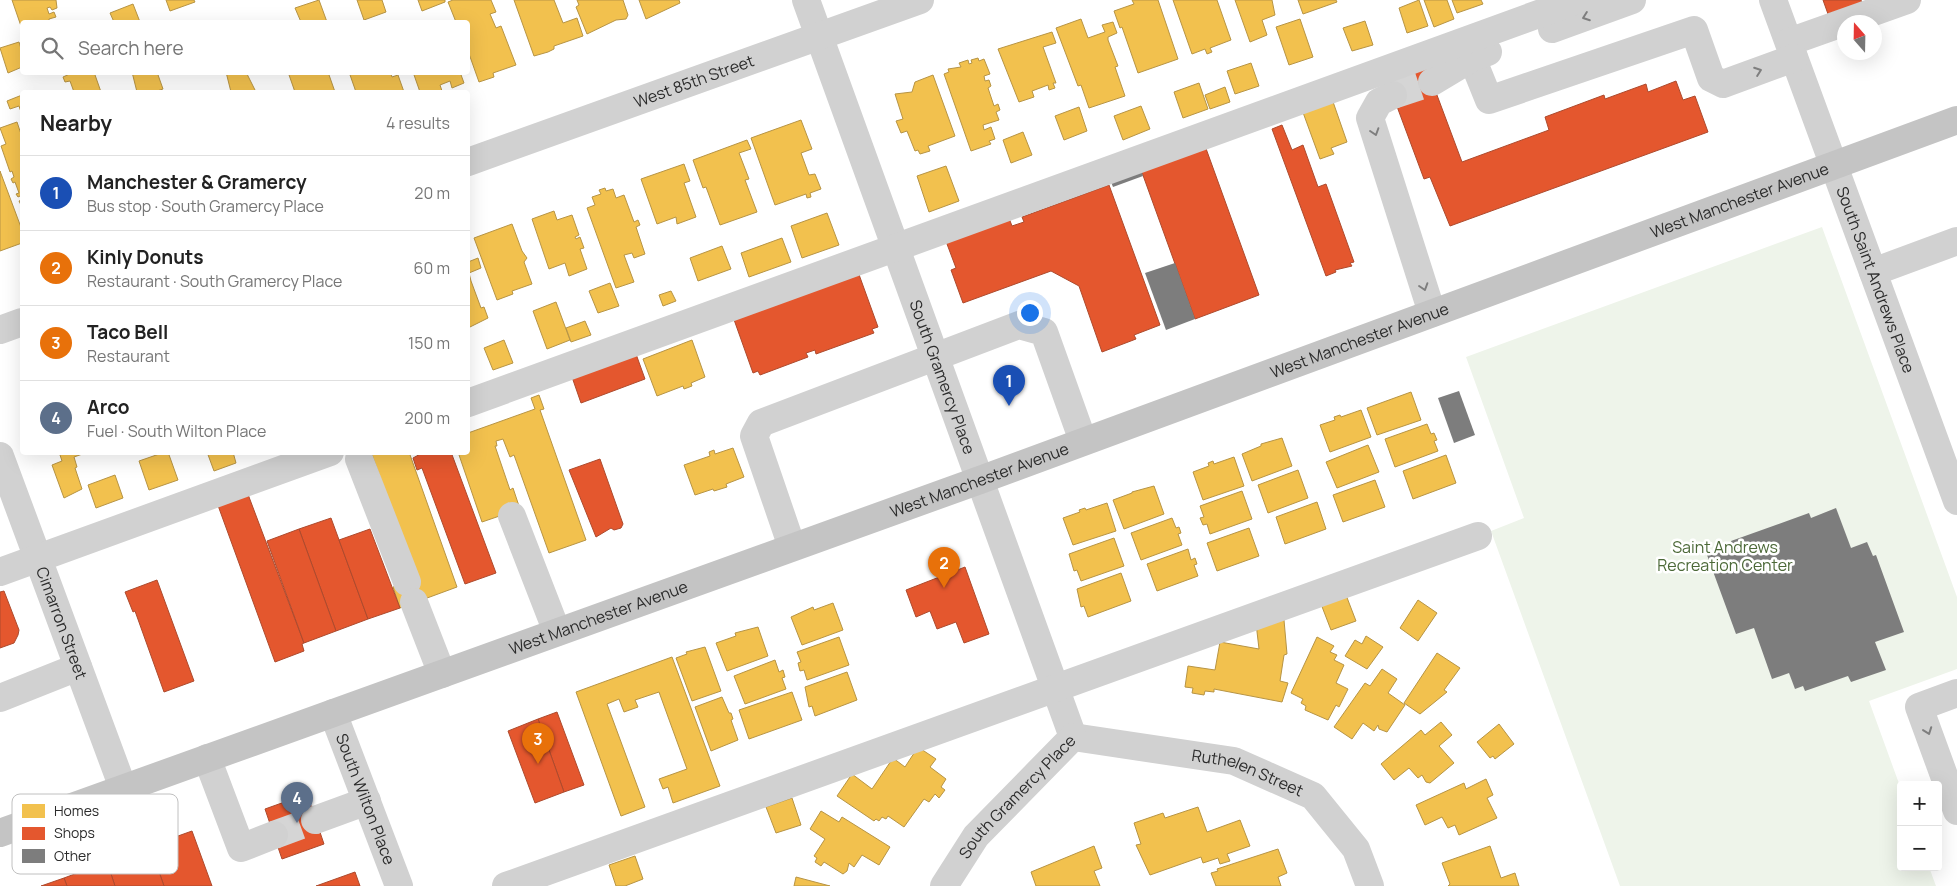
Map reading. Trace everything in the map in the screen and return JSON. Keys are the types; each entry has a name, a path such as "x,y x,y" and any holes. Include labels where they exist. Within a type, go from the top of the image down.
{"main road":[{"name":"West Manchester Avenue","path":"107,794 980,480 1957,120"},
{"name":"West Manchester Avenue","path":"0,833 12,829"}],"street":[{"name":"South Gramercy Place","path":"806,0 1073,737 976,836 944,886"},
{"name":"West 85th Street","path":"470,161 920,0"},
{"path":"470,401 1576,0"},
{"path":"1432,82 1472,58 1632,0"},
{"name":"South Saint Andrews Place","path":"1773,0 1957,501"},
{"path":"1472,58 1489,100 1694,30 1711,78 1723,84 1791,50 1907,0"},
{"path":"1393,95 1379,102 1370,118 1432,313"},
{"path":"1873,272 1957,241"},
{"path":"0,330 20,323"},
{"path":"792,547 754,436 761,423 1019,325 1044,332 1083,441"},
{"path":"0,572 322,455"},
{"name":"Cimarron Street","path":"0,456 123,788"},
{"path":"359,459 442,674"},
{"path":"512,516 557,632"},
{"path":"506,886 1478,536"},
{"path":"0,698 78,667"},
{"path":"1957,693 1919,707 1957,811"},
{"name":"South Wilton Place","path":"333,713 399,886"},
{"name":"Ruthelen Street","path":"1073,737 1234,761 1313,796 1356,849 1370,886"},
{"path":"208,758 241,848 274,835"},
{"path":"315,820 367,801"}],"green space":[{"name":"Saint Andrews Recreation Center","path":"1822,227 1957,597 1957,669 1869,701 1898,781 1897,871 1930,871 1936,886 1620,886 1491,531 1524,518 1466,357"}],"building: Homes":[{"path":"12,0 56,0 57,8 52,10 50,7 47,8 49,14 54,12 56,17 49,20 20,20 20,23"},
{"path":"166,0 194,0 195,2 170,11"},
{"path":"319,0 326,20 300,20 295,8"},
{"path":"357,0 382,0 386,12 364,20"},
{"path":"418,0 445,0 445,2 422,11"},
{"path":"453,0 491,0 496,12 490,14 496,28 501,26 516,65 493,73 494,77 479,82 470,57 470,20 455,20 448,2"},
{"path":"514,0 554,0 563,23 577,18 583,36 554,46 554,49 548,52 534,56"},
{"path":"577,0 623,0 628,15 626,19 616,20 587,34 576,7 579,5"},
{"path":"639,0 679,0 680,3 646,19"},
{"path":"1132,0 1158,0 1178,59 1138,73 1122,27 1120,28 1114,11 1134,4"},
{"path":"1173,0 1217,0 1231,40 1210,48 1212,52 1207,54 1205,49 1192,54"},
{"path":"1235,0 1272,0 1275,15 1262,20 1267,35 1250,42"},
{"path":"1298,0 1336,0 1337,2 1303,14"},
{"path":"1419,0 1428,26 1407,33 1399,8"},
{"path":"1424,0 1447,0 1454,19 1434,27"},
{"path":"1452,0 1481,0 1483,4 1457,13"},
{"path":"133,4 139,20 113,20 110,13"},
{"path":"1081,19 1088,38 1105,32 1102,25 1113,22 1117,33 1108,37 1108,40 1118,66 1115,67 1125,96 1089,108 1081,85 1078,86 1056,28"},
{"path":"1300,19 1313,57 1289,65 1276,27"},
{"path":"1365,21 1373,45 1352,51 1343,28"},
{"path":"1052,32 1056,43 1043,47 1056,83 1053,83 1055,88 1049,90 1048,85 1032,91 1034,97 1019,102 998,49"},
{"path":"19,42 20,68 8,73 0,48"},
{"path":"978,58 979,61 984,59 990,74 984,76 985,81 989,80 991,86 988,88 994,106 998,104 1000,110 996,112 999,120 983,125 984,130 991,127 995,139 989,141 991,144 971,151 944,74 949,72 948,69 961,67 959,63 968,60 969,64 972,63 971,60"},
{"path":"1251,63 1259,86 1235,94 1227,71"},
{"path":"67,75 95,75 100,90 73,90 70,81 65,82 63,77"},
{"path":"133,75 158,75 163,89 160,90 136,90"},
{"path":"227,75 248,75 255,90 230,90"},
{"path":"289,75 329,75 334,90 294,90"},
{"path":"350,75 391,75 392,77 398,75 403,90 355,90"},
{"path":"414,75 461,75 464,83 452,88 450,81 440,85 442,90 419,90"},
{"path":"933,75 955,136 928,146 930,151 920,154 918,150 915,151 907,131 901,133 896,121 903,119 895,94 912,92 915,82"},
{"path":"1199,83 1208,109 1183,118 1174,92"},
{"path":"1225,87 1230,102 1210,109 1205,95"},
{"path":"20,96 20,109 19,106 10,109 7,101"},
{"path":"1331,96 1347,142 1331,148 1334,154 1320,159 1301,107"},
{"path":"1141,106 1150,129 1123,140 1114,116"},
{"path":"1079,107 1087,131 1064,140 1055,116"},
{"path":"801,120 812,149 801,153 809,175 815,174 821,189 810,193 811,197 807,198 806,194 775,205 751,138"},
{"path":"17,122 20,131 20,196 18,197 16,194 19,193 15,182 13,183 11,179 14,177 12,171 10,172 1,146 6,144 0,128"},
{"path":"1023,132 1032,155 1011,163 1003,140"},
{"path":"747,140 751,149 739,153 749,179 745,180 757,212 720,225 706,187 703,188 693,160"},
{"path":"684,164 690,181 684,183 696,217 677,224 676,217 657,224 641,179"},
{"path":"946,166 959,201 929,212 917,176"},
{"path":"0,171 20,225 20,244 0,251"},
{"path":"605,188 606,191 613,189 616,198 624,195 634,222 638,220 640,225 636,227 645,254 634,258 632,253 624,255 634,282 616,288 587,208 595,205 592,197 601,194 599,190"},
{"path":"554,211 557,220 572,215 579,235 575,237 576,239 580,237 584,248 580,249 587,269 569,276 565,263 549,269 532,219"},
{"path":"827,213 839,245 802,258 791,226"},
{"path":"512,224 522,251 527,258 524,262 532,284 512,291 513,294 497,300 474,238"},
{"path":"782,238 791,262 749,277 741,253"},
{"path":"722,246 731,269 698,281 690,258"},
{"path":"478,258 481,268 470,273 470,261"},
{"path":"470,277 481,308 484,307 488,318 470,327"},
{"path":"610,283 619,306 598,313 589,291"},
{"path":"671,291 676,301 663,306 659,295"},
{"path":"556,302 570,340 547,349 533,311"},
{"path":"585,321 591,335 571,342 566,328"},
{"path":"504,340 513,363 493,370 484,348"},
{"path":"692,340 705,377 691,383 692,386 684,389 683,386 657,396 643,359"},
{"path":"1411,392 1421,420 1377,435 1367,408"},
{"path":"539,395 544,409 540,410 586,540 549,553 514,455 510,457 503,439 496,441 497,446 495,446 510,490 513,488 520,509 482,522 459,455 470,455 470,432 535,409 531,398"},
{"path":"1361,410 1371,437 1330,452 1320,425 1335,420 1334,417 1340,415 1341,417"},
{"path":"1427,424 1431,434 1434,433 1437,440 1434,441 1438,451 1395,467 1385,439"},
{"path":"1282,438 1292,466 1252,481 1242,454 1261,446 1261,444"},
{"path":"1368,445 1379,472 1337,488 1326,462"},
{"path":"733,448 744,477 726,484 727,487 695,495 684,465 710,456 709,452 714,450 715,454"},
{"path":"60,455 80,455 74,457 77,467 75,468 82,489 64,498 52,465 62,461"},
{"path":"156,455 169,455 178,480 149,490 139,461"},
{"path":"208,455 234,455 236,463 214,471"},
{"path":"372,455 410,455 457,587 400,608 393,587 412,581 410,561"},
{"path":"1446,455 1456,483 1413,499 1403,471"},
{"path":"1234,457 1244,486 1203,500 1193,472 1209,466 1208,463 1213,461 1214,464"},
{"path":"1298,470 1308,498 1268,513 1258,485"},
{"path":"115,475 123,498 96,508 88,485"},
{"path":"1375,480 1385,507 1343,522 1333,495"},
{"path":"1154,486 1164,514 1124,529 1113,500"},
{"path":"1242,491 1252,519 1210,534 1207,524 1203,525 1200,518 1204,517 1200,506"},
{"path":"1317,502 1326,529 1285,544 1276,517"},
{"path":"1107,503 1116,531 1073,545 1063,518 1080,512 1079,510 1085,508 1086,510"},
{"path":"1172,518 1176,528 1179,527 1181,533 1178,534 1182,545 1141,560 1131,533"},
{"path":"1249,528 1259,556 1217,571 1207,543"},
{"path":"1114,538 1124,566 1081,581 1077,570 1074,571 1069,554"},
{"path":"1188,549 1191,560 1195,558 1197,564 1194,565 1198,576 1157,591 1147,564"},
{"path":"1121,573 1131,601 1088,617 1084,606 1081,607 1077,589"},
{"path":"1346,595 1356,621 1331,630 1321,604"},
{"path":"1418,600 1437,613 1418,641 1400,628"},
{"path":"833,603 843,630 802,645 791,617 813,607 814,610"},
{"path":"1284,620 1287,654 1284,655 1280,681 1288,683 1282,702 1214,689 1214,692 1205,691 1204,695 1192,693 1193,688 1185,687 1188,666 1215,670 1220,642 1259,649 1256,623"},
{"path":"758,627 768,656 727,671 716,643 736,636 735,633"},
{"path":"1366,636 1383,647 1367,669 1345,656 1355,640 1362,644"},
{"path":"839,637 849,665 807,680 804,670 800,671 798,663 801,662 797,652"},
{"path":"1317,637 1334,646 1330,652 1337,655 1334,660 1344,665 1336,683 1348,689 1339,707 1336,705 1328,720 1305,710 1306,706 1301,703 1303,699 1291,693"},
{"path":"705,647 721,691 692,701 676,658 687,654 686,652"},
{"path":"1437,653 1460,668 1444,690 1447,692 1420,714 1404,703"},
{"path":"672,657 720,786 673,803 668,787 663,789 659,779 687,769 659,692 635,700 638,707 624,712 619,699 607,704 645,807 621,816 576,692"},
{"path":"775,660 779,672 783,670 785,677 782,678 786,689 745,704 734,676"},
{"path":"1382,669 1397,679 1388,693 1405,705 1387,732 1379,729 1378,725 1374,731 1363,723 1352,739 1334,727 1365,683 1370,686"},
{"path":"847,672 857,700 815,716 812,706 809,707 805,687"},
{"path":"792,692 802,720 749,739 739,710"},
{"path":"722,697 729,713 731,713 733,719 731,720 738,740 711,751 695,707"},
{"path":"1441,722 1452,735 1439,746 1454,763 1430,783 1426,782 1422,775 1418,778 1409,768 1394,780 1381,764 1421,730 1425,735"},
{"path":"1499,724 1514,744 1495,759 1493,756 1490,758 1477,742"},
{"path":"918,747 936,759 930,767 946,779 941,787 945,790 939,798 935,794 929,802 924,799 904,827 888,816 886,819 882,817 879,821 876,819 874,821 837,796 852,774 872,789 893,758 905,767"},
{"path":"1486,779 1493,795 1487,798 1497,818 1459,835 1455,825 1448,828 1442,817 1425,825 1416,805 1464,783 1466,789"},
{"path":"792,798 801,825 776,833 766,807"},
{"path":"1198,807 1207,832 1240,820 1250,846 1227,854 1230,861 1220,864 1218,858 1203,863 1201,857 1150,875 1136,845 1141,844 1134,823 1163,813 1165,818"},
{"path":"821,811 839,822 842,817 890,847 879,865 862,855 854,867 849,863 847,871 843,874 824,862 821,866 815,862 817,858 814,856 825,839 810,829"},
{"path":"1094,846 1102,868 1094,871 1100,886 1036,886 1031,872"},
{"path":"1490,846 1501,878 1515,873 1519,886 1448,886 1450,884 1442,863"},
{"path":"1278,849 1287,873 1278,877 1281,886 1216,886 1211,873 1218,871 1217,869"},
{"path":"635,856 643,879 625,886 616,886 609,865"},
{"path":"796,877 830,886 794,886"}],"building: Shops":[{"path":"1823,0 1861,0 1862,3 1828,14"},
{"path":"1425,63 1462,162 1549,130 1545,117 1604,95 1605,99 1646,84 1648,92 1676,81 1683,100 1695,96 1708,132 1450,226 1430,177 1424,179 1386,77"},
{"path":"1282,125 1292,150 1303,145 1318,187 1326,184 1354,262 1350,263 1352,266 1335,270 1336,272 1326,276 1272,129"},
{"path":"1204,143 1259,295 1195,319 1140,167"},
{"path":"1109,185 1160,325 1134,335 1136,339 1102,352 1079,286 1051,271 963,303 951,270 956,268 944,236 1007,213 1012,226 1024,222 1022,217"},
{"path":"857,269 878,327 872,329 874,333 816,354 815,350 806,353 808,357 760,375 758,371 753,373 732,314"},
{"path":"636,354 645,379 581,403 572,377"},
{"path":"418,455 452,455 496,573 465,584 422,468 417,470 413,458"},
{"path":"600,459 623,524 621,528 614,530 611,528 596,537 569,470"},
{"path":"246,489 304,643 302,644 304,651 275,662 216,500"},
{"path":"331,518 368,619 336,631 299,529"},
{"path":"299,529 336,631 304,643 267,541"},
{"path":"370,529 400,608 368,619 339,540"},
{"path":"965,567 989,634 964,643 956,622 937,629 930,611 916,617 906,590"},
{"path":"157,580 194,681 164,692 135,611 133,612 125,592"},
{"path":"4,591 19,630 14,643 0,648 0,592"},
{"path":"557,712 584,785 564,792 538,719"},
{"path":"538,719 564,792 535,803 508,731"},
{"path":"307,794 324,844 282,859 265,809"},
{"path":"192,831 212,886 164,886 160,874 178,874 178,836"},
{"path":"355,872 360,886 316,886"},
{"path":"75,874 111,874 115,886 67,886 64,878"},
{"path":"111,874 160,874 164,886 115,886"},
{"path":"64,878 67,886 41,886"}],"building: Other":[{"path":"1140,167 1143,176 1113,187 1109,177"},
{"path":"1175,263 1195,319 1166,330 1145,273"},
{"path":"1459,391 1475,435 1454,443 1438,398"},
{"path":"1836,508 1851,548 1867,542 1873,556 1876,555 1904,632 1875,642 1886,670 1851,682 1848,676 1805,691 1803,686 1795,689 1789,673 1772,679 1754,628 1736,634 1707,555 1733,546 1731,541 1809,513 1811,518"}],"tunnel":[{"path":"1393,95 1432,82"},
{"path":"274,835 315,820"}],"place":[{"name":"Manchester & Gramercy","path":"1009,406"},
{"name":"Kinly Donuts","path":"944,588"},
{"name":"Taco Bell","path":"538,764"},
{"name":"Arco","path":"297,823"}]}
